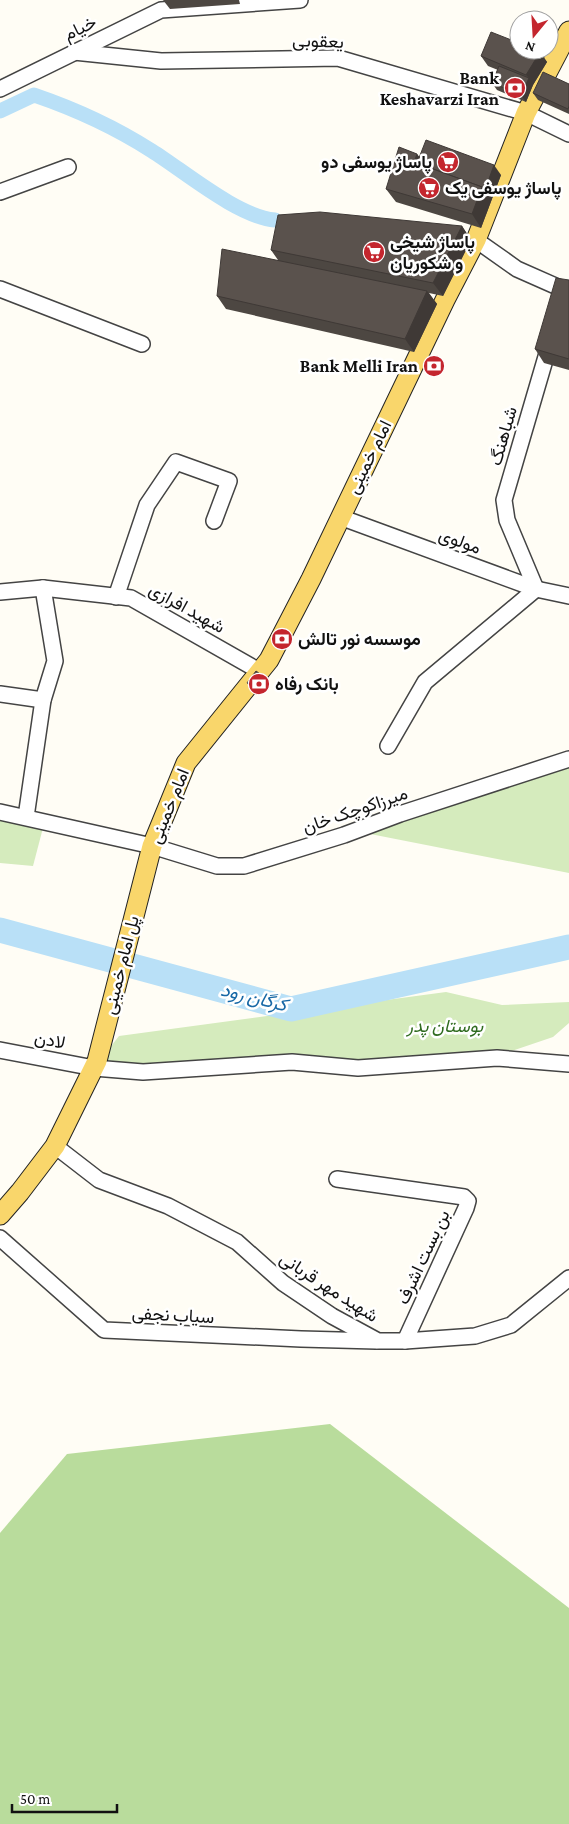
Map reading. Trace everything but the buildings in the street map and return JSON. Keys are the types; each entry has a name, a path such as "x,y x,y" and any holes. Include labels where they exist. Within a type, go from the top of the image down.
{"main road":[{"name":"امام خمینی","path":"146,869 152,846 186,762 261,672 274,652 476,240 526,113 569,30"},
{"name":"پل امام خمینی","path":"95,1065 146,869"},
{"path":"0,1215 55,1146 95,1065"}],"street":[{"name":"خیام","path":"0,89 161,10 300,0"},
{"name":"یعقوبی","path":"74,52 161,61 338,58 526,113 569,134"},
{"path":"0,192 68,167"},
{"path":"476,240 517,269 567,292 560,308"},
{"path":"0,288 142,344"},
{"name":"شباهنگ","path":"536,589 507,520 504,500 555,326"},
{"path":"116,597 148,505 176,462 229,481 214,521"},
{"name":"مولوی","path":"340,517 536,589 569,596"},
{"path":"26,817 43,700 55,661 43,588"},
{"name":"شهید افرازی","path":"0,592 43,588 131,598 261,672"},
{"path":"388,746 425,682 536,589"},
{"path":"0,694 43,700"},
{"name":"میرزاکوچک خان","path":"0,812 152,846 217,866 244,866 344,835 400,814 569,759"},
{"name":"لادن","path":"0,1050 143,1072 292,1062 358,1068 496,1058 569,1064"},
{"name":"شهید مهر قربانی","path":"55,1146 99,1180 168,1206 237,1242 283,1283 332,1316 378,1341 405,1342 475,1336 511,1325 569,1278"},
{"name":"بن بست اشرف","path":"336,1179 464,1196 468,1202 405,1342"},
{"name":"سیاب نجفی","path":"0,1238 104,1330 378,1341"}],"green space":[{"path":"569,759 569,873 355,831"},
{"path":"0,814 44,824 33,866 0,863"},
{"name":"بوستان پدر","path":"446,992 502,1005 569,1002 569,1023 553,1037 497,1056 358,1068 94,1068 119,1036"},
{"path":"330,1424 569,1608 569,1824 0,1824 0,1533 67,1454"}],"waterway":[{"path":"0,111 34,95 66,107 95,119 138,142 228,202 260,217 275,220"},
{"name":"کرگان رود","path":"0,930 291,1009 569,947"}],"place":[{"name":"Bank Keshavarzi Iran","path":"515,88"},
{"name":"پاساژ یوسفی دو","path":"448,162"},
{"name":"پاساژ یوسفی یک","path":"429,188"},
{"name":"پاساژ شیخی و شکوریان","path":"374,252"},
{"name":"Bank Melli Iran","path":"434,366"},
{"name":"موسسه نور تالش","path":"282,639"},
{"name":"بانک رفاه","path":"259,684"}]}
